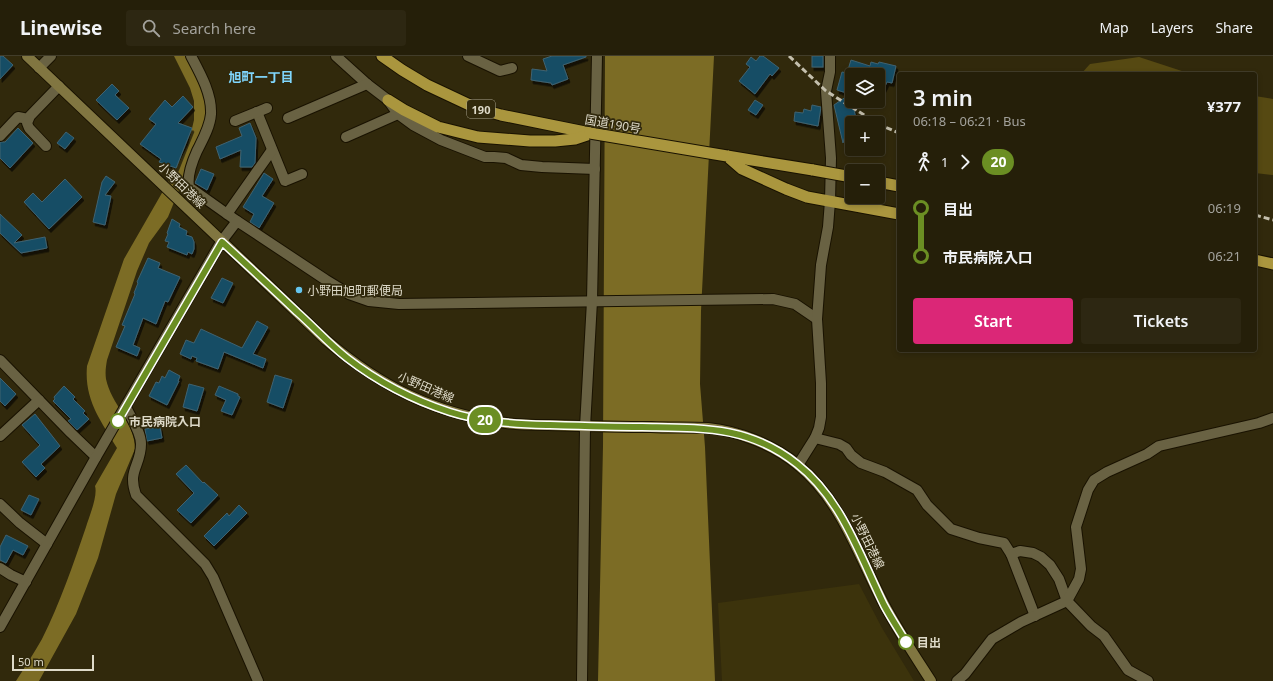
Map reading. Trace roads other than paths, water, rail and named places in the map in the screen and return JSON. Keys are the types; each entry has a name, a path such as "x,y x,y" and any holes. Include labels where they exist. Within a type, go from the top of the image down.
{"highway":[{"name":"国道190号","path":"382,56 427,85 476,108 501,115 590,133 845,176"},
{"path":"388,100 438,127 478,137 543,141 575,139 590,133"},
{"path":"727,156 742,168 786,189 807,197 897,214"},
{"path":"885,183 897,186"},
{"path":"1257,260 1273,264"}],"main road":[{"name":"小野田港線","path":"26,56 331,345 370,374 396,390 450,412 507,424 709,428 751,438 778,450 798,464 820,486 843,519 885,607 930,681"}],"street":[{"path":"39,68 51,56"},
{"path":"191,56 206,88 210,101 211,114 208,127 194,159 188,180 189,187 237,221 349,294 369,301 399,304 773,299 795,304 817,319"},
{"path":"336,56 366,84 388,100 398,114 413,125 441,140 485,157 494,156 506,158 521,165 595,169"},
{"path":"468,56 500,71 512,68"},
{"path":"582,681 585,426 597,301 595,169 597,56"},
{"path":"798,464 815,438 821,417 821,383 817,319 821,265 828,227 830,202 831,158 826,91 830,72 830,56"},
{"path":"288,118 366,84"},
{"path":"46,146 29,128 27,123 30,116 59,86"},
{"path":"235,121 268,108"},
{"path":"257,112 285,181 302,174"},
{"path":"346,137 398,114"},
{"path":"0,136 18,118 28,119"},
{"path":"228,214 272,150"},
{"path":"0,628 96,457 222,242 237,221"},
{"path":"0,360 96,457"},
{"path":"0,436 39,400"},
{"path":"124,409 138,433 141,442 132,484 136,495 205,564 258,681"},
{"path":"957,681 965,674 992,639 1021,622 1067,601 1079,579 1081,569 1076,527 1088,490 1094,480 1107,472 1147,454 1159,446 1259,423 1273,418"},
{"path":"815,438 839,444 846,448 862,463 885,472 917,490 928,505 951,529 979,538 1004,543 1010,554 1035,616"},
{"path":"0,504 20,523 47,544"},
{"path":"1010,554 1020,551 1033,553 1041,557 1050,565 1059,579 1067,601 1091,626 1104,636 1128,670 1148,681"},
{"path":"0,568 26,582"}],"railway":[{"path":"789,56 826,91 866,116"},
{"path":"885,127 897,132"},
{"path":"1257,216 1273,220"}],"place":[{"name":"小野田旭町郵便局","path":"299,290"},
{"name":"市民病院入口","path":"118,421"},
{"name":"目出","path":"906,642"}],"district":[{"name":"旭町一丁目","path":"261,77"}]}
